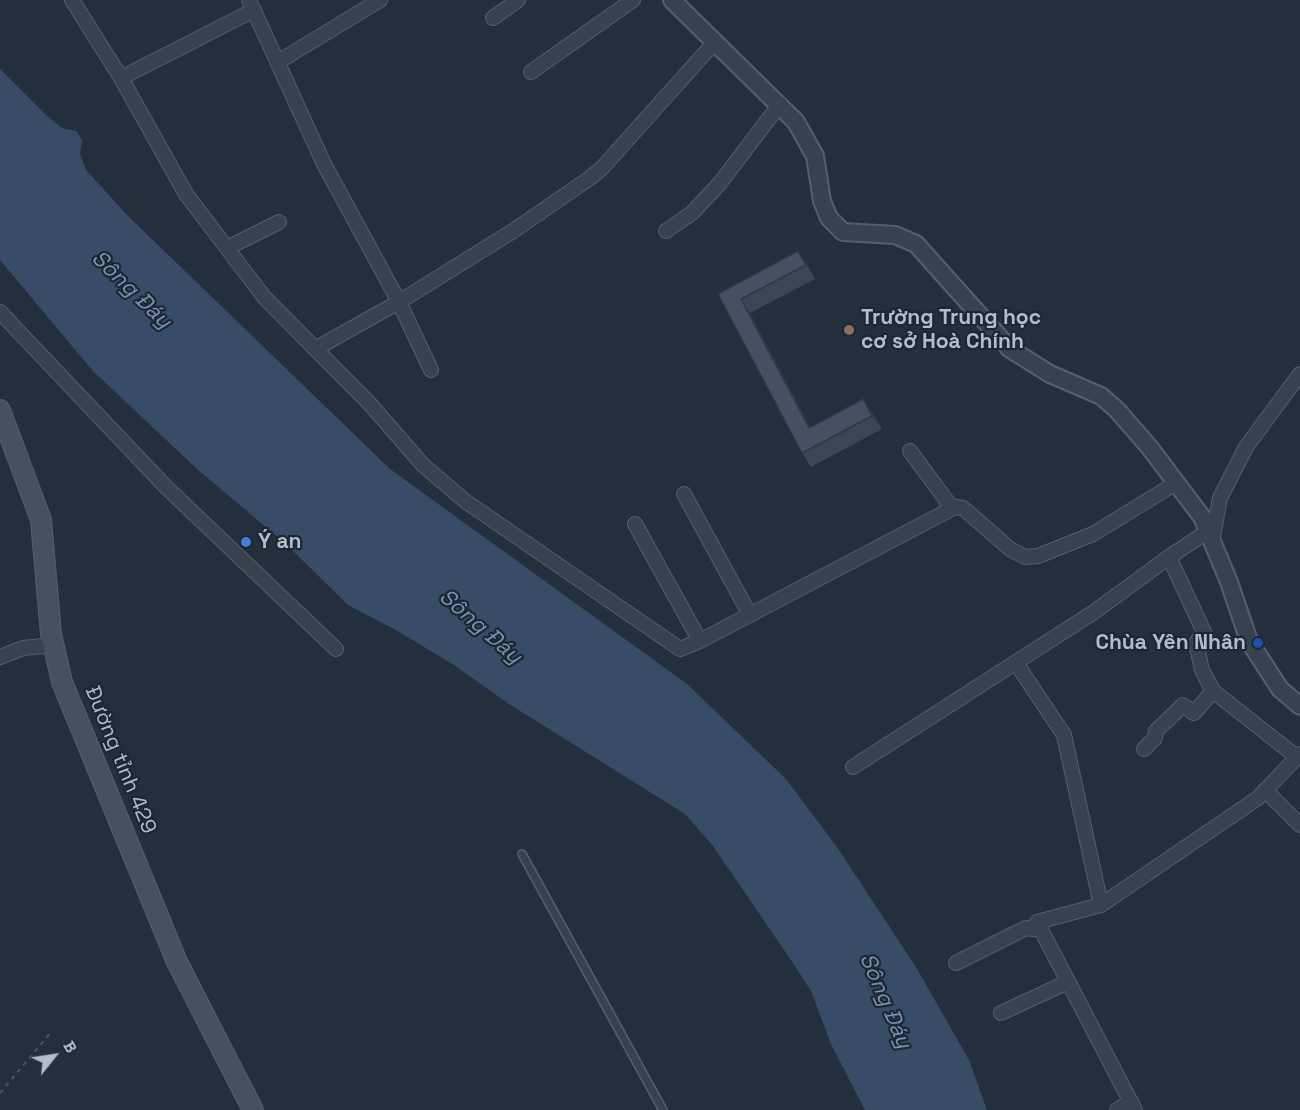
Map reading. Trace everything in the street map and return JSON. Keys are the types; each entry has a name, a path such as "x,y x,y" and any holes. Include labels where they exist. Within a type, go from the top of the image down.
{"main road":[{"name":"Đường tỉnh 429","path":"2,420 41,520 55,660 75,716 119,817 149,899 177,962 253,1110"}],"street":[{"path":"72,0 121,78 186,194 264,297 370,404 423,465 465,501 677,647 684,649 700,641 952,508 963,508 1010,549 1025,557 1038,556 1093,534 1176,483"},
{"path":"278,62 380,0"},
{"path":"494,18 518,0"},
{"path":"531,72 633,0"},
{"path":"672,0 796,122 814,156 822,201 829,218 843,231 895,235 916,244 1011,349 1050,374 1101,396 1117,410 1176,483 1210,538 1229,582 1248,641 1280,689 1300,706"},
{"path":"121,78 252,5 324,164 399,302 431,370"},
{"path":"315,349 399,302 522,225 603,168 714,43"},
{"path":"666,231 692,213 720,183 780,104"},
{"path":"227,248 279,222"},
{"path":"1,311 166,487 336,649"},
{"path":"1210,538 1220,498 1246,447 1300,374"},
{"path":"910,451 952,508"},
{"path":"684,494 750,615"},
{"path":"635,524 700,641"},
{"path":"853,767 1094,612 1169,557 1210,538"},
{"path":"1117,1110 1133,1106 1037,922 1101,904 1265,790 1299,756 1213,691 1202,670 1196,643 1204,632 1169,557"},
{"path":"0,657 23,648 53,645"},
{"path":"1016,663 1064,735 1101,904"},
{"path":"1144,749 1155,738 1156,731 1183,705 1194,713 1213,691"},
{"path":"1265,790 1300,825"},
{"path":"956,963 1026,928 1041,930"},
{"path":"1001,1013 1068,982"}],"lane":[{"path":"522,854 663,1110"}],"path":[{"path":"0,1093 52,1031"}],"water":[{"name":"Sông Đáy","path":"0,69 46,115 62,128 76,131 82,140 80,154 86,170 128,216 390,469 687,684 786,779 837,847 916,967 969,1060 987,1110 865,1110 831,1044 811,991 713,846 685,814 509,704 454,665 396,630 348,605 286,544 197,469 93,371 0,260"}],"building":[{"path":"798,251 806,265 741,299 809,428 863,399 872,416 802,453 718,294"}],"place":[{"name":"Trường Trung học cơ sở Hoà Chính","path":"849,330"},
{"name":"Ý an","path":"246,542"},
{"name":"Chùa Yên Nhân","path":"1258,643"}]}
